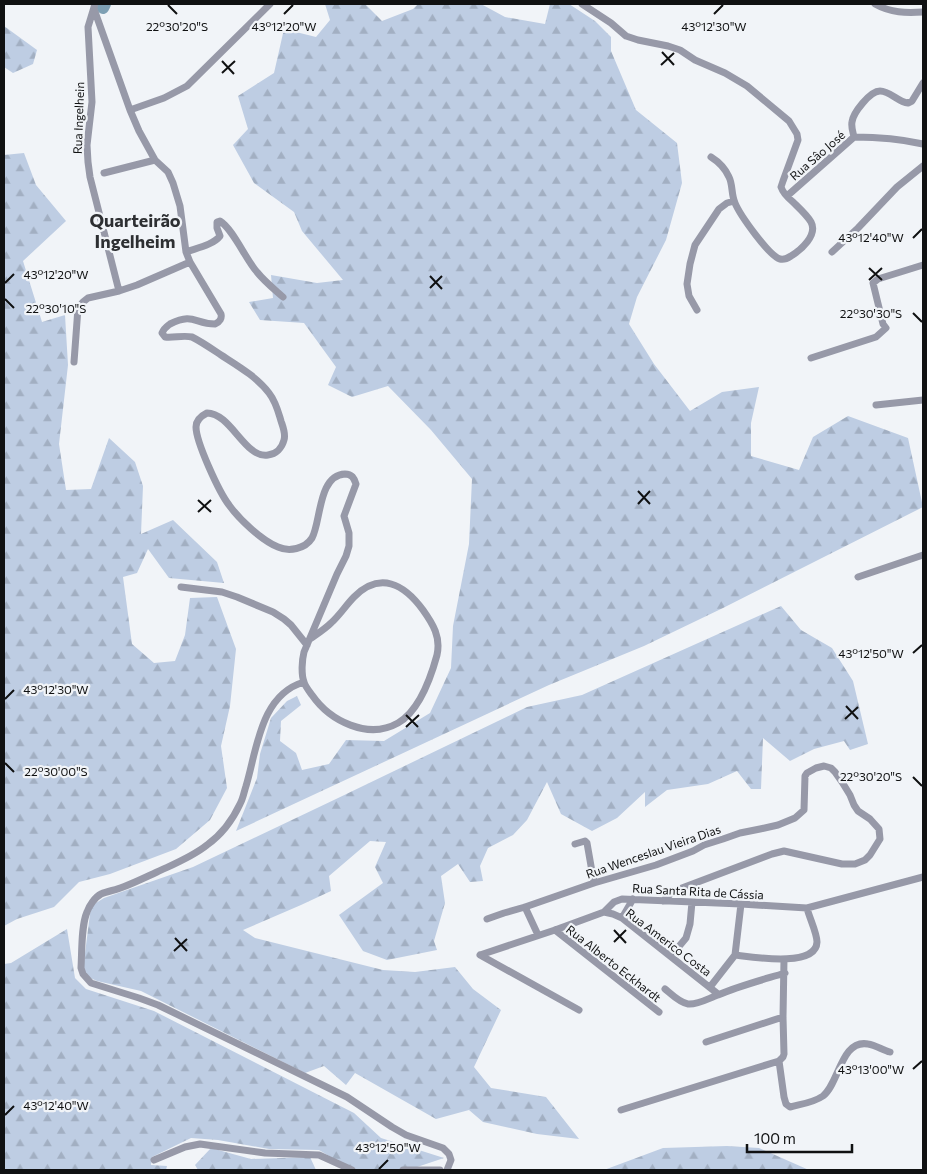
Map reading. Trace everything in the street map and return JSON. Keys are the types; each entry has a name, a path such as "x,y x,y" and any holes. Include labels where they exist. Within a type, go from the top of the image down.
{"street":[{"path":"130,110 164,98 187,86 270,4"},
{"path":"582,4 611,23 626,36 680,50 695,60 725,73 746,86 789,121 797,134 798,140 782,183 782,190 811,223 813,228 810,238 806,243 785,259 774,256 766,249 734,201 729,176 723,167 711,157"},
{"path":"875,4 888,10 904,13 923,12"},
{"path":"95,6 130,110 155,160 168,172 178,196 186,252 190,262 222,317 215,324 193,318 183,319 164,328 163,336 170,338 186,335 192,337 252,376 269,393 276,405 285,433 285,438 278,451 269,455 262,455 255,452 223,420 215,415 207,413 198,419 196,428 198,439 217,484 229,504 263,539 278,548 288,550 294,550 312,538 322,497 331,481 344,474 354,478 356,484 344,516 349,533 349,546 346,556 309,642 302,660 304,682 319,703 337,719 363,728 376,729 388,727 399,722 419,701 429,681 438,649 438,640 432,624 419,605 408,593 391,583 371,585 355,596 331,623 309,642"},
{"name":"Rua Ingelhein","path":"95,6 88,27 92,102 87,145 88,162 90,177 119,290"},
{"path":"854,137 853,116 874,93 879,91 886,93 904,103 908,103 912,101 923,83"},
{"name":"Rua Sâo José","path":"787,196 854,137 923,144"},
{"path":"104,173 155,160"},
{"path":"832,252 858,228 897,186 923,166"},
{"path":"697,310 689,296 687,284 695,245 719,209 726,203 734,201"},
{"path":"186,252 209,244 219,238 217,224 220,221 230,232 257,272 283,296"},
{"path":"74,362 78,308 83,302 88,298 136,285 190,262"},
{"path":"811,358 876,337 885,330 873,284 874,281 923,265"},
{"path":"876,405 923,400"},
{"path":"858,577 923,555"},
{"path":"181,587 222,592 237,596 284,619 309,642"},
{"path":"304,682 294,685 280,696 273,705 259,736 241,803 218,836 185,859 96,897 87,911 84,924 81,968 83,974 91,983 158,1005 347,1097 380,1121 406,1135 443,1148 449,1154 451,1160 447,1170"},
{"name":"Rua Wenceslau Vieira Dias","path":"486,919 525,908 594,883 656,865 692,852 704,845 740,833 760,830 795,818 804,810 804,776 807,772 824,766 836,772 858,811 870,819 879,829 880,839 875,850 865,860 855,864 842,864 789,852 779,852 674,891 663,901"},
{"path":"575,844 585,841 587,843 594,883"},
{"name":"Rua Santa Rita de Cássia","path":"579,1010 480,955 604,912 614,902 622,899 807,908 923,877"},
{"path":"622,918 633,899"},
{"path":"671,956 686,938 690,924 692,902"},
{"path":"710,987 736,955 741,904"},
{"path":"525,908 538,935"},
{"path":"736,955 784,959 804,956 810,953 816,947 817,939 807,908"},
{"name":"Rua Americo Costa","path":"604,912 622,918 718,994"},
{"name":"Rua Alberto Eckhardt","path":"555,930 659,1012"},
{"path":"621,1110 778,1061 783,1057 784,959"},
{"path":"665,989 687,1004 705,1000 718,994 785,973"},
{"path":"706,1042 783,1017"},
{"path":"778,1061 786,1104 790,1107 813,1102 824,1095 832,1084 844,1058 850,1049 857,1045 867,1043 890,1052"},
{"path":"154,1160 185,1147 200,1144 265,1153 320,1155 352,1170"},
{"path":"403,1170 440,1170"}],"green space":[{"path":"325,4 365,4 382,21 413,9 418,4 481,4 505,17 545,24 550,4 569,4 595,21 611,37 611,51 636,110 677,143 682,183 666,240 637,297 629,324 654,364 690,411 722,392 759,387 751,423 751,456 799,470 813,437 848,416 908,438 923,507 644,646 549,685 236,831 257,778 260,754 271,718 287,701 297,696 301,705 281,721 280,741 296,753 302,770 329,764 346,740 384,741 430,713 451,668 453,626 469,544 472,479 431,430 388,386 352,397 328,385 336,367 304,323 260,320 249,302 273,298 271,275 317,283 343,280 302,231 294,212 254,183 233,145 248,129 238,96 274,73 284,29 316,37 330,20"},
{"path":"4,26 37,50 33,64 13,73 4,67"},
{"path":"24,153 36,185 66,221 23,261 42,322 65,315 68,365 59,444 66,490 91,489 109,438 135,462 143,486 141,534 173,520 217,562 224,583 169,578 148,549 137,573 123,577 132,644 154,663 175,661 185,635 190,598 217,597 236,649 230,706 221,746 227,788 210,820 176,849 110,874 79,882 54,907 17,919 4,926 4,155"},
{"path":"781,606 801,630 832,648 853,681 868,744 850,750 844,741 814,749 790,761 763,738 761,789 751,789 737,771 708,784 667,790 645,807 645,792 617,818 592,831 561,814 547,782 527,820 513,835 488,848 480,866 483,881 470,882 458,864 441,876 445,903 434,941 437,950 387,960 363,951 339,915 383,883 375,867 386,842 370,841 329,876 331,891 243,930 255,938 383,970 415,972 455,967 473,989 501,1010 474,1067 491,1088 546,1097 579,1139 537,1134 483,1122 469,1110 436,1119 355,1073 346,1085 324,1066 305,1073 141,991 97,981 86,976 83,969 91,906 104,898 193,867 527,707 582,695"},
{"path":"67,929 75,978 86,989 154,1011 354,1113 381,1138 444,1158 414,1168 352,1170 319,1150 269,1149 218,1140 191,1138 152,1157 151,1165 167,1166 166,1170 4,1170 4,964 11,963"},
{"path":"727,1146 759,1148 809,1170 604,1170 663,1148"},
{"path":"211,1148 251,1159 310,1157 316,1170 198,1170 195,1165"}],"waterway":[{"path":"103,8 105,4"}],"district":[{"name":"Quarteirão Ingelheim","path":"135,230"}]}
